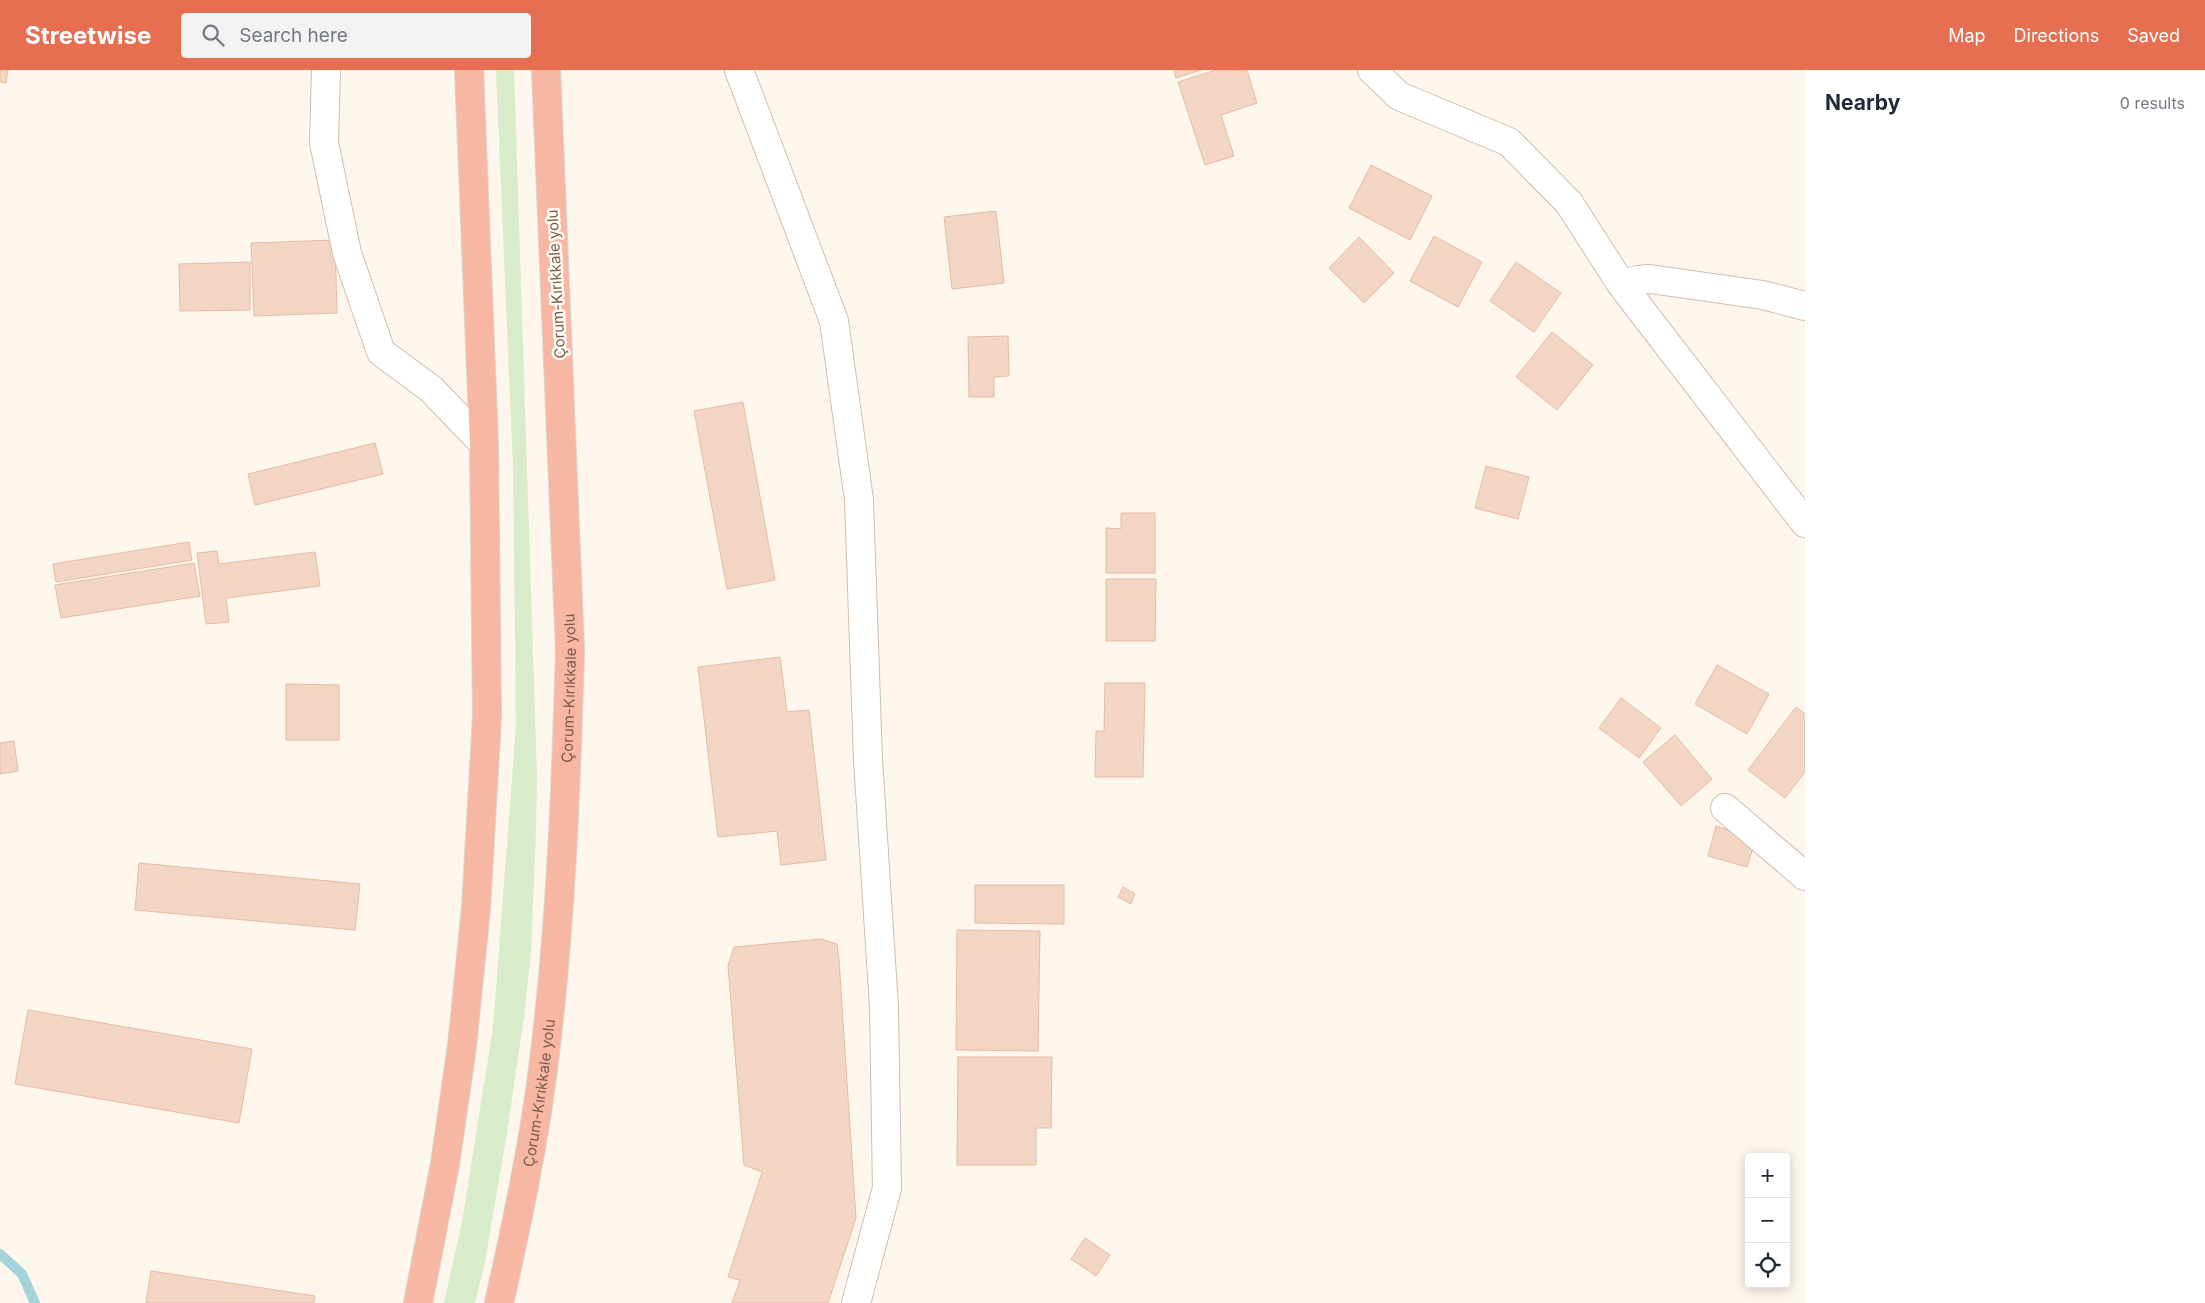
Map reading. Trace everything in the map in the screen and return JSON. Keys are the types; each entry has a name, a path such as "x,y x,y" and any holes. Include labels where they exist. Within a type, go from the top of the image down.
{"highway":[{"path":"418,1303 446,1154 462,1046 476,908 487,717 484,444 469,70"},
{"name":"Çorum-Kırıkkale yolu","path":"499,1303 522,1201 544,1062 560,875 568,738 570,640 546,70"}],"street":[{"path":"326,70 324,143 347,254 381,352 431,388 484,444"},
{"path":"739,70 834,320 859,500 868,760 884,1007 887,1188 856,1303"},
{"path":"1372,70 1399,96 1509,142 1569,203 1622,284 1805,523"},
{"path":"1622,284 1638,280 1650,280 1763,295 1805,306"},
{"path":"1725,808 1805,876"}],"green space":[{"path":"496,70 514,70 537,776 531,952 524,1017 506,1139 485,1262 475,1303 444,1303 462,1222 493,1028 516,726 513,467"}],"building":[{"path":"0,70 8,70 6,83 0,82"},
{"path":"1174,70 1201,70 1176,78"},
{"path":"1216,70 1247,70 1257,103 1221,115 1234,156 1205,165 1178,82"},
{"path":"1371,165 1432,196 1410,240 1349,208"},
{"path":"996,211 1004,283 952,289 944,217"},
{"path":"1434,236 1482,262 1458,307 1410,281"},
{"path":"1359,237 1394,273 1364,303 1329,268"},
{"path":"335,240 337,313 254,316 251,243"},
{"path":"250,262 250,310 180,311 179,264"},
{"path":"1516,262 1561,293 1534,332 1490,301"},
{"path":"1552,332 1593,365 1557,410 1516,377"},
{"path":"1008,336 1009,376 994,377 994,397 969,397 968,337"},
{"path":"743,402 775,580 727,589 694,411"},
{"path":"375,443 383,474 255,505 248,474"},
{"path":"1486,466 1529,477 1518,519 1475,508"},
{"path":"1121,513 1155,513 1155,573 1106,573 1106,528 1121,529"},
{"path":"189,542 192,560 56,582 53,564"},
{"path":"217,551 219,564 315,552 320,586 226,598 229,622 206,624 197,553"},
{"path":"194,563 200,596 61,618 55,585"},
{"path":"1106,579 1156,579 1155,641 1106,641"},
{"path":"780,657 787,712 809,710 826,860 781,865 777,831 718,837 698,667"},
{"path":"1717,665 1769,694 1747,734 1695,704"},
{"path":"1105,683 1145,683 1143,777 1095,777 1096,731 1104,731"},
{"path":"286,684 339,685 339,740 286,740"},
{"path":"1621,698 1661,728 1639,758 1599,728"},
{"path":"1796,707 1805,714 1805,772 1785,798 1748,770"},
{"path":"1675,735 1712,779 1681,806 1643,762"},
{"path":"14,741 18,771 0,774 0,743"},
{"path":"1716,826 1756,838 1747,867 1708,856"},
{"path":"139,863 360,884 355,930 135,910"},
{"path":"975,885 1064,885 1064,924 975,923"},
{"path":"1123,887 1135,894 1131,904 1118,897"},
{"path":"957,930 1040,931 1038,1051 956,1050"},
{"path":"821,939 837,944 856,1218 828,1303 732,1303 740,1280 728,1277 762,1172 744,1165 728,966 734,947"},
{"path":"28,1010 252,1049 239,1123 15,1084"},
{"path":"958,1057 1052,1057 1051,1128 1036,1128 1036,1165 957,1165"},
{"path":"1085,1238 1110,1255 1096,1276 1071,1259"},
{"path":"151,1271 315,1296 314,1303 146,1303"}],"waterway":[{"path":"0,1254 22,1274 35,1303"}]}
